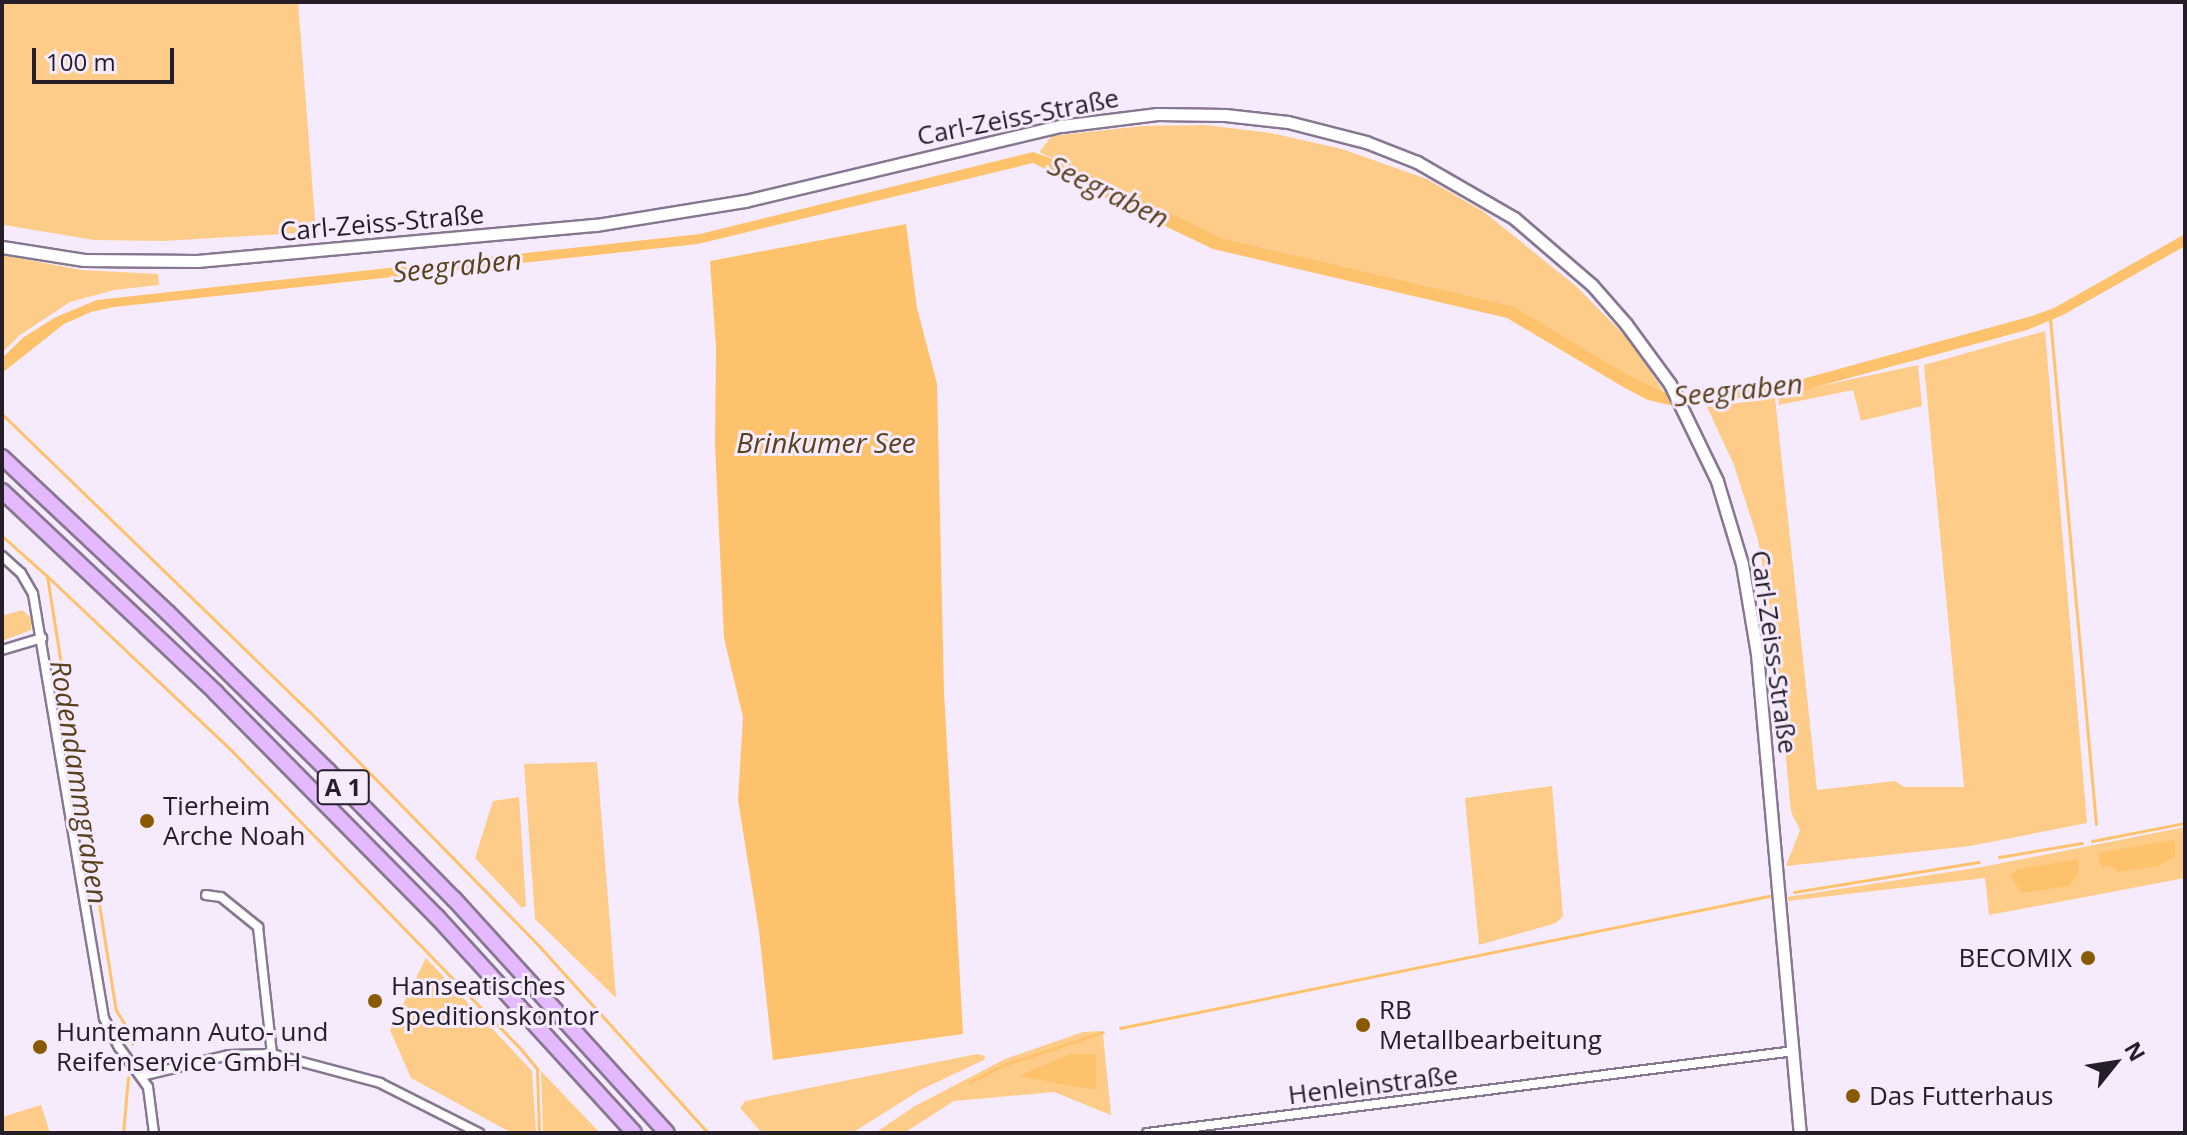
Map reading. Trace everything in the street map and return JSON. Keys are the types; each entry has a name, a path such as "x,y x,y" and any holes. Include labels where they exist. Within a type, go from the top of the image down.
{"highway":[{"name":"A 1","path":"2,457 168,613 454,899 667,1133"},
{"name":"A 1","path":"2,491 216,693 426,906 634,1133"}],"main road":[{"name":"Carl-Zeiss-Straße","path":"2,247 84,260 197,261 596,225 745,201 1061,126 1168,113 1246,116 1314,127 1366,142 1417,162 1492,204 1579,271 1626,324 1670,384 1722,494 1748,596 1762,701 1800,1133"}],"street":[{"path":"2,556 28,583 42,638 104,1018 119,1047 141,1076 150,1096 154,1133"},
{"path":"2,650 42,638"},
{"path":"206,895 221,897 258,927 272,1054"},
{"name":"Henleinstraße","path":"1147,1133 1794,1051"},
{"path":"141,1076 229,1055 272,1054 368,1078 479,1133"}],"shaded area":[{"path":"2,2 298,2 316,232 163,241 94,240 4,225"},
{"path":"1205,125 1271,133 1342,149 1427,179 1484,212 1577,287 1632,343 1664,392 1623,372 1513,306 1222,238 1039,152 1052,136 1143,126"},
{"path":"2,255 81,270 158,274 159,285 114,290 70,302 20,335 2,353"},
{"path":"2045,331 2087,823 1970,846 1786,866 1800,830 1791,812 1774,630 1758,540 1734,465 1707,407 1775,398 1817,790 1895,781 1904,787 1964,787 1924,365"},
{"path":"1918,365 1922,406 1861,421 1853,390 1779,405 1778,395"},
{"path":"22,610 32,619 31,630 2,641 2,616"},
{"path":"597,762 616,998 535,919 524,764"},
{"path":"1552,786 1563,916 1556,923 1479,945 1465,798"},
{"path":"519,797 526,906 522,908 475,858 493,801"},
{"path":"2185,827 2185,878 1989,915 1985,878 1788,901 1787,897 1982,867"},
{"path":"426,958 532,1071 536,1133 512,1133 411,1078 390,1030"},
{"path":"1100,1031 1103,1034 1111,1115 1054,1092 954,1101 904,1133 875,1133 915,1106 1005,1059 1083,1032"},
{"path":"977,1054 985,1056 984,1060 922,1089 852,1133 762,1133 740,1108 745,1101"},
{"path":"541,1071 600,1133 543,1133"},
{"path":"41,1105 50,1133 2,1133 2,1117"}],"water":[{"name":"Seegraben","path":"1033,152 1067,164 1222,238 1513,306 1623,372 1664,392 1795,381 2032,316 2054,308 2185,234 2185,246 2063,315 2027,330 1797,392 1669,405 1648,400 1625,388 1507,318 1213,249 1033,163 698,244 114,307 91,312 64,324 2,373 2,358 24,337 56,317 97,300 700,234"},
{"name":"Brinkumer See","path":"906,224 917,308 937,384 944,692 963,1034 773,1060 759,931 738,800 743,717 724,638 715,445 716,347 710,261"},
{"path":"2175,840 2175,857 2158,866 2118,872 2111,865 2103,867 2099,861 2098,855 2103,852"},
{"path":"2078,859 2078,874 2069,886 2021,893 2011,876 2018,869"},
{"path":"1071,1054 1096,1054 1096,1090 1018,1076"}],"pier":[{"path":"1688,386 1699,406 1676,409 1664,388"}],"waterway":[{"path":"2050,318 2096,824"},
{"path":"2,414 309,711 540,947 708,1133"},
{"name":"Rodendammgraben","path":"2,536 47,576 116,1010 134,1040 132,1044"},
{"path":"47,576 232,751 521,1049 537,1069 539,1133"},
{"path":"2092,841 2185,823"},
{"path":"1999,857 2082,843"},
{"path":"1794,892 1979,862"},
{"path":"1120,1028 1769,896"},
{"path":"970,1082 1004,1065 1103,1032"},
{"name":"Rodendammgraben","path":"123,1133 128,1077"}],"place":[{"name":"Tierheim Arche Noah","path":"147,821"},
{"name":"BECOMIX","path":"2088,958"},
{"name":"Hanseatisches Speditionskontor","path":"375,1001"},
{"name":"RB Metallbearbeitung","path":"1363,1025"},
{"name":"Huntemann Auto- und Reifenservice GmbH","path":"40,1047"},
{"name":"Das Futterhaus","path":"1853,1096"}]}
